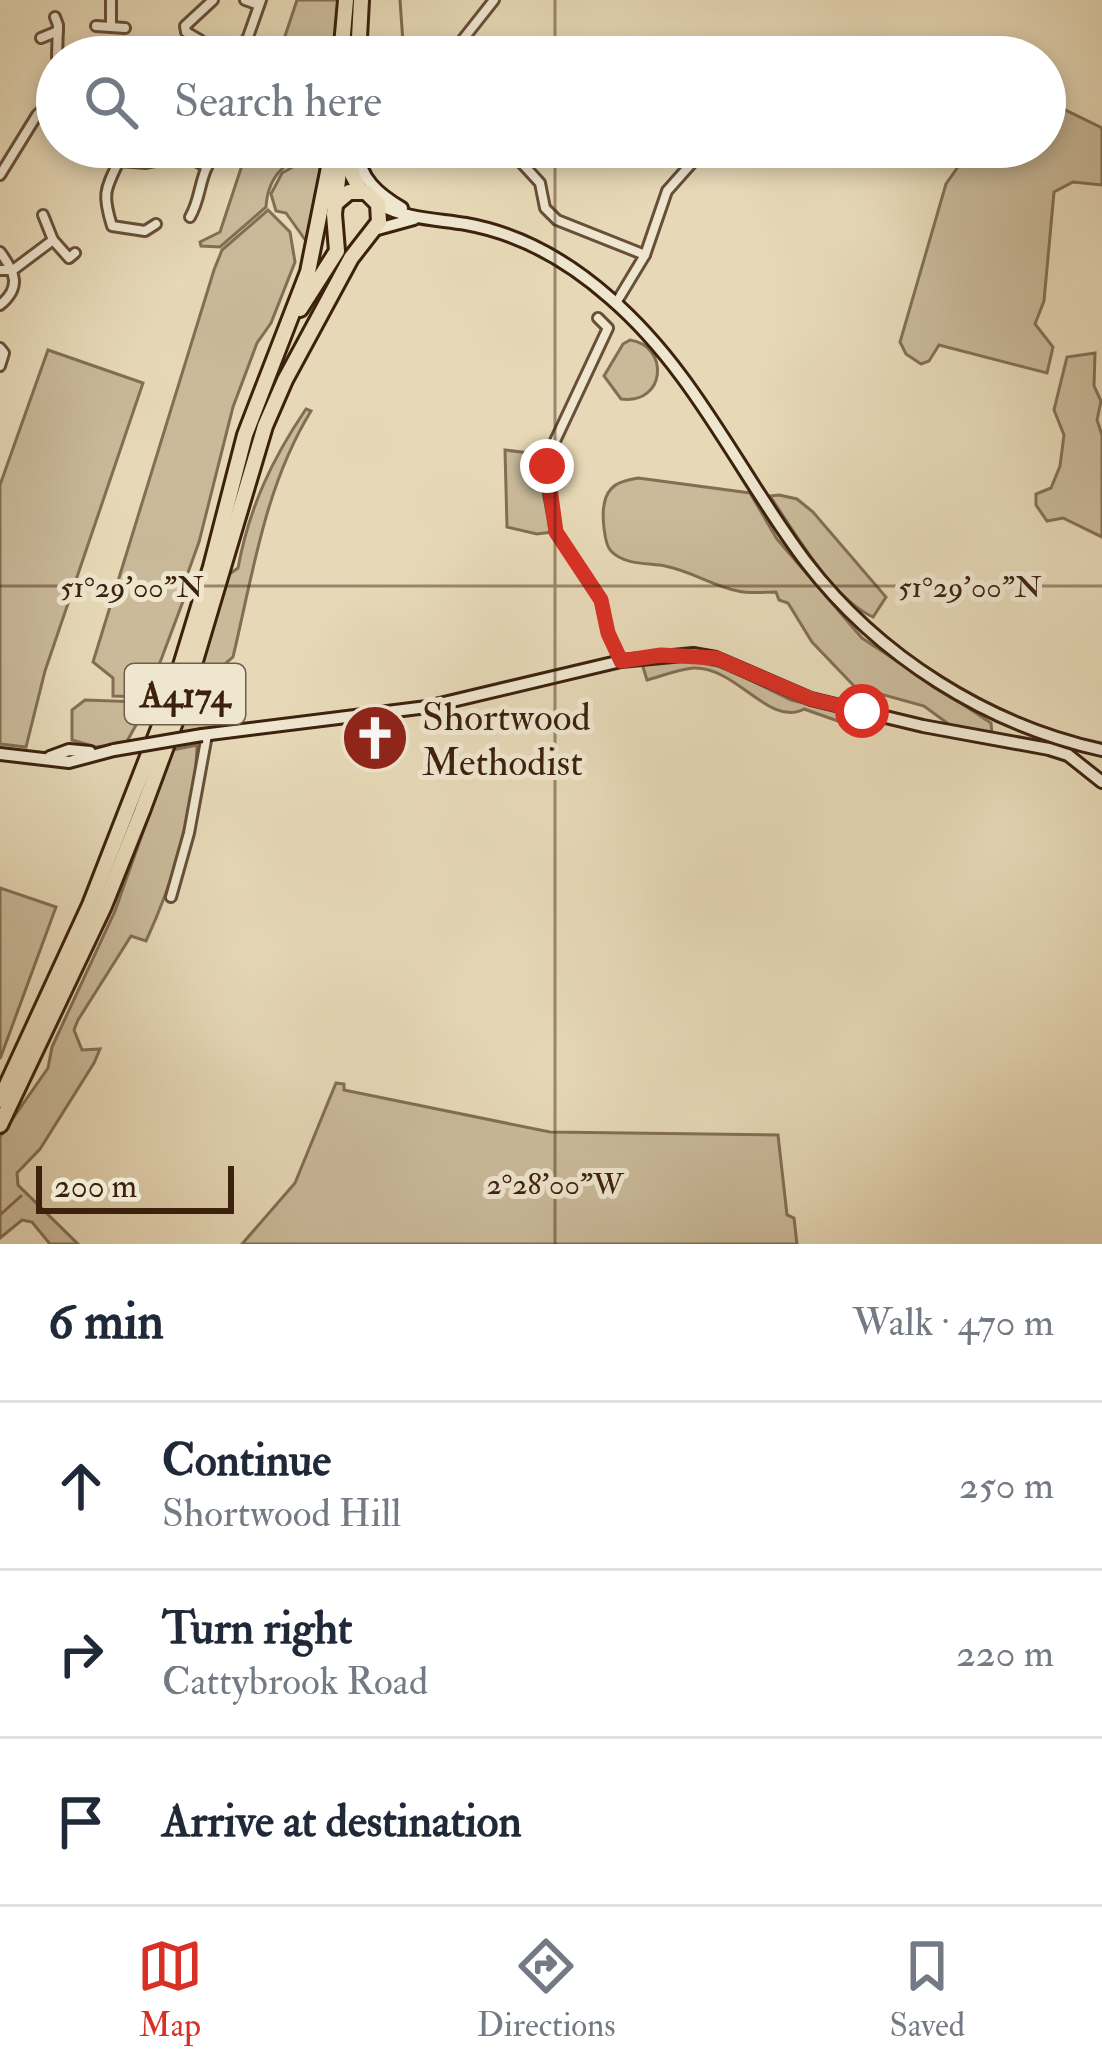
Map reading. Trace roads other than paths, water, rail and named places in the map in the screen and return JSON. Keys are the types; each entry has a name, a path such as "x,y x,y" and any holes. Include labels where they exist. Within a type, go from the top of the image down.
{"highway":[{"path":"344,36 346,0"},
{"path":"359,36 361,0"},
{"path":"280,338 308,272 333,168"},
{"path":"337,168 337,226 355,237 372,231 380,217 378,203 361,191 353,168"},
{"path":"336,203 344,195 361,191"},
{"name":"A4174","path":"0,1100 54,990 130,810 172,695 245,435 280,338 334,258 337,226"},
{"name":"A4174","path":"0,1125 104,906 142,811 184,698 249,472 272,410 351,258 372,231"}],"main road":[{"path":"360,168 398,206 446,222"},
{"path":"378,203 417,218 484,228 526,241 570,266 616,303 686,382 806,561 865,625 967,699 1047,734 1102,749"},
{"path":"372,231 417,218"},
{"path":"0,754 46,758 69,750 92,753 427,707 661,655 716,658 811,699 1049,749 1068,755 1102,782"}],"street":[{"path":"111,0 111,27"},
{"path":"193,36 185,26 213,0"},
{"path":"245,0 260,3 249,36"},
{"path":"466,36 494,0"},
{"path":"55,17 58,36"},
{"path":"96,26 125,28"},
{"path":"46,36 58,31"},
{"path":"1,174 36,118"},
{"path":"112,168 104,195 109,230 145,235 156,224"},
{"path":"190,217 200,199 200,181 206,168"},
{"path":"527,168 535,176 545,208 557,220 645,255"},
{"path":"616,303 645,255 667,191 687,168"},
{"path":"43,214 53,240 69,258"},
{"path":"0,270 13,270 53,240"},
{"path":"0,252 13,270 14,290 0,305"},
{"path":"598,318 608,328 555,441 546,477 556,532 601,600 608,633 621,661"},
{"path":"0,348 4,353 0,365"},
{"path":"171,897 189,833 205,735"}],"waterway":[{"path":"400,0 403,36"},
{"path":"0,1215 21,1196"}],"place":[{"name":"Shortwood Methodist","path":"375,738"}]}
